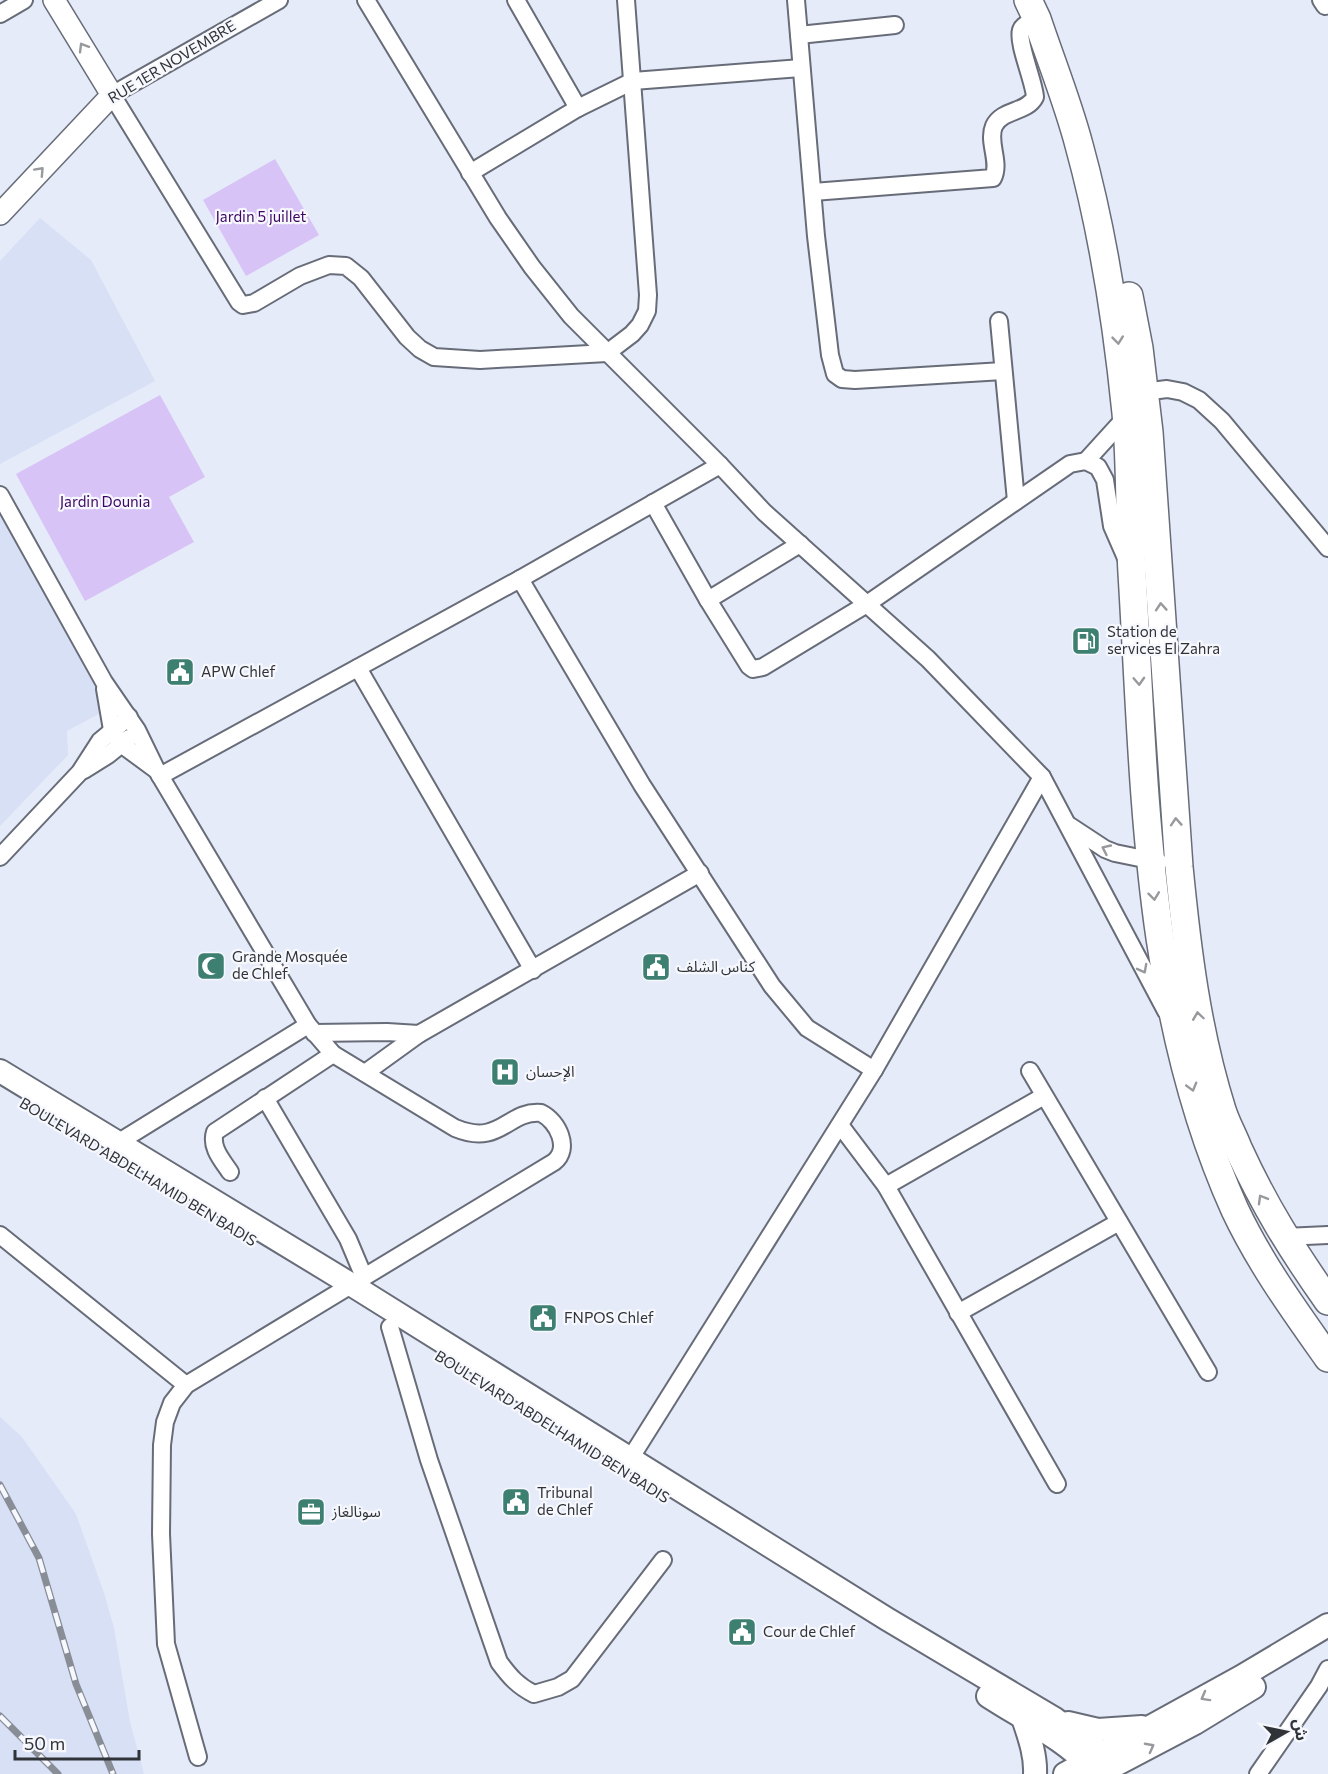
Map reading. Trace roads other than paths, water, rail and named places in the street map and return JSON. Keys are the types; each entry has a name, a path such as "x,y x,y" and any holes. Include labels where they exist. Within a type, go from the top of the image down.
{"highway":[{"path":"1037,6 1065,47 1117,231 1139,348 1149,443 1179,867 1184,920 1200,1027 1222,1112 1257,1191 1284,1237 1328,1301"},
{"path":"1037,6 1079,144 1099,230 1115,318 1126,417 1132,573 1150,859 1160,945 1176,1030 1200,1116 1236,1212 1278,1288 1328,1358"}],"main road":[{"name":"BOULEVARD ABDELHAMID BEN BADIS","path":"0,1071 120,1142 887,1619 1055,1719"},
{"name":"BOULEVARD ABDELHAMID BEN BADIS","path":"0,1089 351,1285 390,1327 624,1473 935,1661 1099,1766"},
{"path":"1099,1766 1156,1725 1328,1625"},
{"path":"1065,1774 1099,1766 1195,1723 1328,1639"},
{"path":"1023,1718 1031,1744 1035,1774"},
{"path":"1055,1719 1098,1730 1156,1725"},
{"path":"1055,1719 1099,1766"}],"street":[{"path":"0,14 24,0"},
{"path":"54,0 228,287 243,305 254,303 300,276 328,265 346,266 361,278 407,337 420,350 434,357 480,360 607,353 632,334 647,311 648,296 626,0"},
{"name":"RUE 1ER NOVEMBRE","path":"0,214 112,95 279,0"},
{"path":"366,0 498,218 532,267 571,316 764,512 928,659 1041,777 1176,1030"},
{"path":"516,0 578,108"},
{"path":"796,0 828,337 831,364 835,374 842,379 855,380 1003,371"},
{"path":"813,192 993,178 995,170 992,132 995,124 1002,116 1032,104 1035,97 1021,42 1021,30 1037,6"},
{"path":"799,35 895,25"},
{"path":"470,172 578,108 633,81 801,68"},
{"path":"999,321 1016,501"},
{"path":"1143,392 1167,389 1183,392 1199,400 1222,421 1328,548"},
{"path":"653,503 708,600 749,666 758,669 867,604 1070,464 1086,460 1126,417"},
{"path":"1086,460 1098,467 1105,480 1112,526 1132,573"},
{"path":"158,772 358,668 720,465"},
{"path":"0,495 104,682 133,723 158,772 311,1029 333,1053 455,1128 468,1133 482,1134 496,1131 527,1114 541,1113 551,1121 563,1144 560,1158 554,1162 186,1385 172,1403 165,1422 162,1445 161,1534 166,1644 198,1757"},
{"path":"708,600 800,544"},
{"path":"520,579 642,785 745,946 794,1015 807,1028 874,1070"},
{"path":"358,668 533,970"},
{"path":"104,682 112,730 121,744 158,772"},
{"path":"0,857 81,772 100,741 112,730 133,723"},
{"path":"81,772 121,744 133,723"},
{"path":"630,1459 874,1070 1041,777"},
{"path":"1067,824 1115,853 1179,867"},
{"path":"365,1073 419,1034 700,873"},
{"path":"120,1142 311,1029 419,1034"},
{"path":"230,1172 214,1147 212,1139 215,1132 333,1053"},
{"path":"1030,1071 1208,1372"},
{"path":"885,1186 1044,1096"},
{"path":"265,1098 348,1239 351,1285"},
{"path":"840,1125 885,1186 1057,1484"},
{"path":"958,1313 1119,1222"},
{"path":"0,1235 186,1385"},
{"path":"1284,1237 1328,1235"},
{"path":"390,1327 429,1460 459,1549 500,1662 510,1678 519,1686 534,1694 548,1691 572,1679 663,1560"},
{"path":"1258,1774 1319,1686 1328,1669"}],"railway":[{"path":"0,1485 39,1558 76,1684 113,1774"},
{"path":"0,1716 58,1774"}],"place":[{"name":"Station de services El Zahra","path":"1086,641"},
{"name":"APW Chlef","path":"180,672"},
{"name":"Grande Mosquée de Chlef","path":"211,966"},
{"name":"كناس الشلف","path":"656,967"},
{"name":"الإحسان","path":"505,1072"},
{"name":"FNPOS Chlef","path":"543,1318"},
{"name":"Tribunal de Chlef","path":"516,1502"},
{"name":"سونالغاز","path":"311,1512"},
{"name":"Cour de Chlef","path":"742,1632"}],"park label":[{"name":"Jardin 5 juillet","path":"261,217"},
{"name":"Jardin Dounia","path":"105,502"}]}
